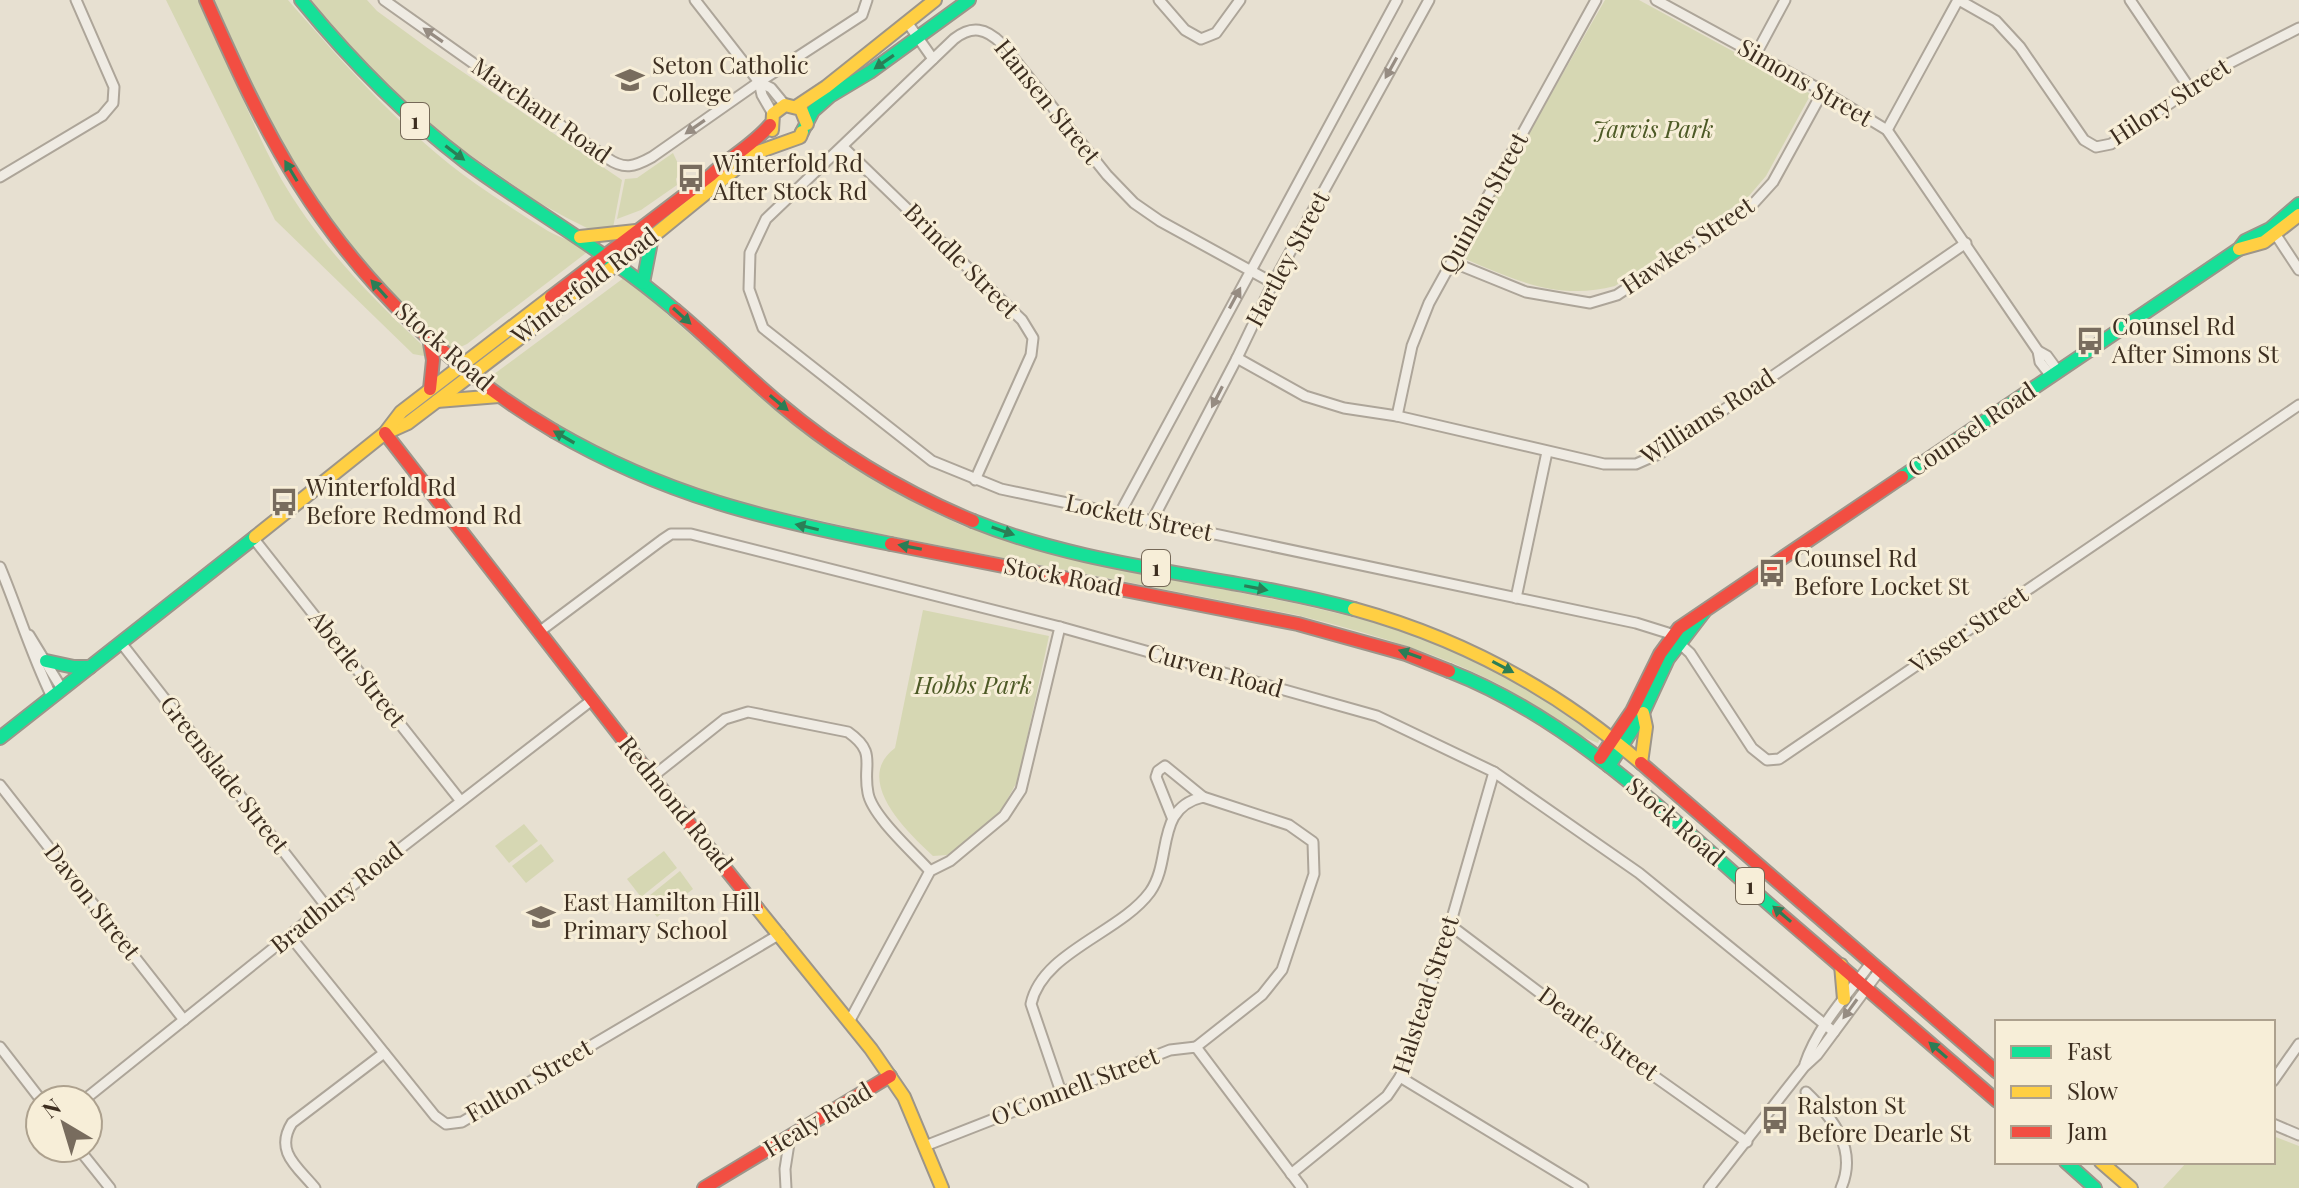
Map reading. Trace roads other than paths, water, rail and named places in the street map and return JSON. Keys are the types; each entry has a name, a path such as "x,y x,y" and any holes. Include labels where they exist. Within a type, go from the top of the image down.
{"main road":[{"name":"Stock Road","path":"206,0 259,114 315,208 374,284 466,370 532,419 599,456 666,486 732,509 817,530 1266,616 1349,635 1482,683 1543,718 1605,762 1995,1099"},
{"name":"Stock Road","path":"301,0 342,49 407,113 464,160 643,283 810,429 871,469 938,505 1010,534 1347,607 1406,625 1497,664 1554,697 1618,744 1995,1070"},
{"path":"935,0 826,87 772,120 777,138 786,141 800,137 813,111 830,96 870,72 969,0"},
{"path":"791,106 804,114 807,124"},
{"name":"Winterfold Road","path":"611,260 636,231 711,175 732,155 756,141 772,120"},
{"name":"Winterfold Road","path":"0,738 385,433 401,412 434,395 611,260 652,237 755,153 786,141"},
{"name":"Counsel Road","path":"2273,231 2299,204"},
{"name":"Counsel Road","path":"1618,744 1675,640 1704,612 2239,249 2249,249 2299,215"},
{"path":"580,237 636,231"},
{"path":"643,283 652,237"},
{"path":"429,338 434,395 499,396"},
{"name":"Redmond Road","path":"385,433 652,777 890,1076 908,1106 942,1188"},
{"name":"Counsel Road","path":"1605,762 1643,713 1675,640"},
{"path":"46,661 91,667"},
{"path":"1641,763 1646,727 1643,713"},
{"path":"1841,965 1844,999"},
{"name":"Healy Road","path":"713,1186 890,1076"},
{"path":"2068,1164 2095,1188"},
{"path":"2103,1164 2131,1188"}],"street":[{"path":"0,177 102,116 113,103 114,87 76,0"},
{"name":"Marchant Road","path":"384,0 607,158 626,168 652,157 862,15 867,0"},
{"path":"695,0 759,82 772,120"},
{"path":"1159,0 1185,30 1201,39 1216,33 1240,0"},
{"name":"Hartley Street","path":"1119,515 1397,0"},
{"name":"Hartley Street","path":"1152,521 1273,283 1429,0"},
{"name":"Quinlan Street","path":"1397,416 1412,346 1429,303 1596,0"},
{"name":"Simons Street","path":"1656,0 1823,91 1887,130 2038,351 2047,356 2054,374"},
{"path":"1756,54 1785,0"},
{"path":"1887,130 1958,0"},
{"name":"Hilory Street","path":"1958,0 1996,21 2020,47 2084,140 2096,147 2111,144 2242,55 2299,28"},
{"path":"2134,1 2190,89"},
{"path":"907,22 933,59"},
{"name":"Hansen Street","path":"766,219 933,59 968,30 989,32 1125,196 1148,214 1273,283"},
{"path":"759,82 791,106"},
{"name":"Hawkes Street","path":"1452,262 1526,292 1590,303 1617,295 1753,204 1773,182 1823,91"},
{"name":"Brindle Street","path":"843,147 1022,320 1033,338 1031,355 975,480"},
{"name":"Lockett Street","path":"766,219 750,253 749,289 763,328 932,461 1001,489 1636,623 1675,640"},
{"path":"2273,231 2299,270"},
{"name":"Williams Road","path":"1237,358 1305,396 1344,408 1397,416 1604,464 1636,464 1661,453 1966,243"},
{"name":"Visser Street","path":"1675,640 1697,662 1759,757 1779,759 2299,405"},
{"path":"1516,598 1547,452"},
{"name":"Curven Road","path":"539,632 671,534 691,534 1060,627 1377,716 1494,772 1639,873 1834,1032"},
{"name":"Aberle Street","path":"254,539 460,800"},
{"path":"0,567 27,632 46,661 57,693"},
{"path":"849,1022 930,871 950,861 1004,816 1021,790 1060,627"},
{"path":"27,632 31,653 57,693"},
{"name":"Greenslade Street","path":"122,644 326,906"},
{"name":"Bradbury Road","path":"104,1084 460,800 592,700"},
{"path":"652,777 725,719 748,712 848,732 860,741 868,755 868,793 874,808 930,871"},
{"path":"1172,817 1156,777 1165,766 1203,797 1289,825 1313,842 1314,874 1282,970 1262,995 1196,1047 1302,1188"},
{"name":"Halstead Street","path":"1291,1174 1387,1096 1400,1077 1450,925 1494,772"},
{"name":"Davon Street","path":"0,785 184,1020"},
{"path":"1061,1092 1031,1004 1034,990 1055,967 1134,908 1150,892 1158,875 1172,817 1188,800 1203,797"},
{"name":"Dearle Street","path":"1450,925 1589,1030 1747,1142"},
{"name":"Fulton Street","path":"290,936 435,1116 446,1124 462,1122 780,934"},
{"path":"1709,1188 1804,1067 1817,1055 1876,967"},
{"path":"1804,1067 1825,1024 1844,999 1863,984"},
{"path":"2275,1078 2299,1044"},
{"path":"0,1047 29,1084"},
{"name":"O'Connell Street","path":"925,1146 1170,1050 1196,1047"},
{"path":"315,1188 285,1151 284,1135 292,1123 384,1053"},
{"path":"1400,1077 1583,1188"},
{"path":"1806,1092 1831,1118 1843,1137 1847,1175 1841,1188"},
{"path":"2275,1125 2299,1135"},
{"path":"786,1188 785,1169 790,1137"},
{"path":"91,1164 110,1188"}],"place":[{"name":"Seton Catholic College","path":"630,80"},
{"name":"Winterfold Rd After Stock Rd","path":"691,178"},
{"name":"Counsel Rd After Simons St","path":"2090,341"},
{"name":"Winterfold Rd Before Redmond Rd","path":"284,502"},
{"name":"Counsel Rd Before Locket St","path":"1772,573"},
{"name":"East Hamilton Hill Primary School","path":"541,917"},
{"name":"Ralston St Before Dearle St","path":"1775,1120"}],"park label":[{"name":"Jarvis Park","path":"1653,130"},
{"name":"Hobbs Park","path":"973,686"}]}
